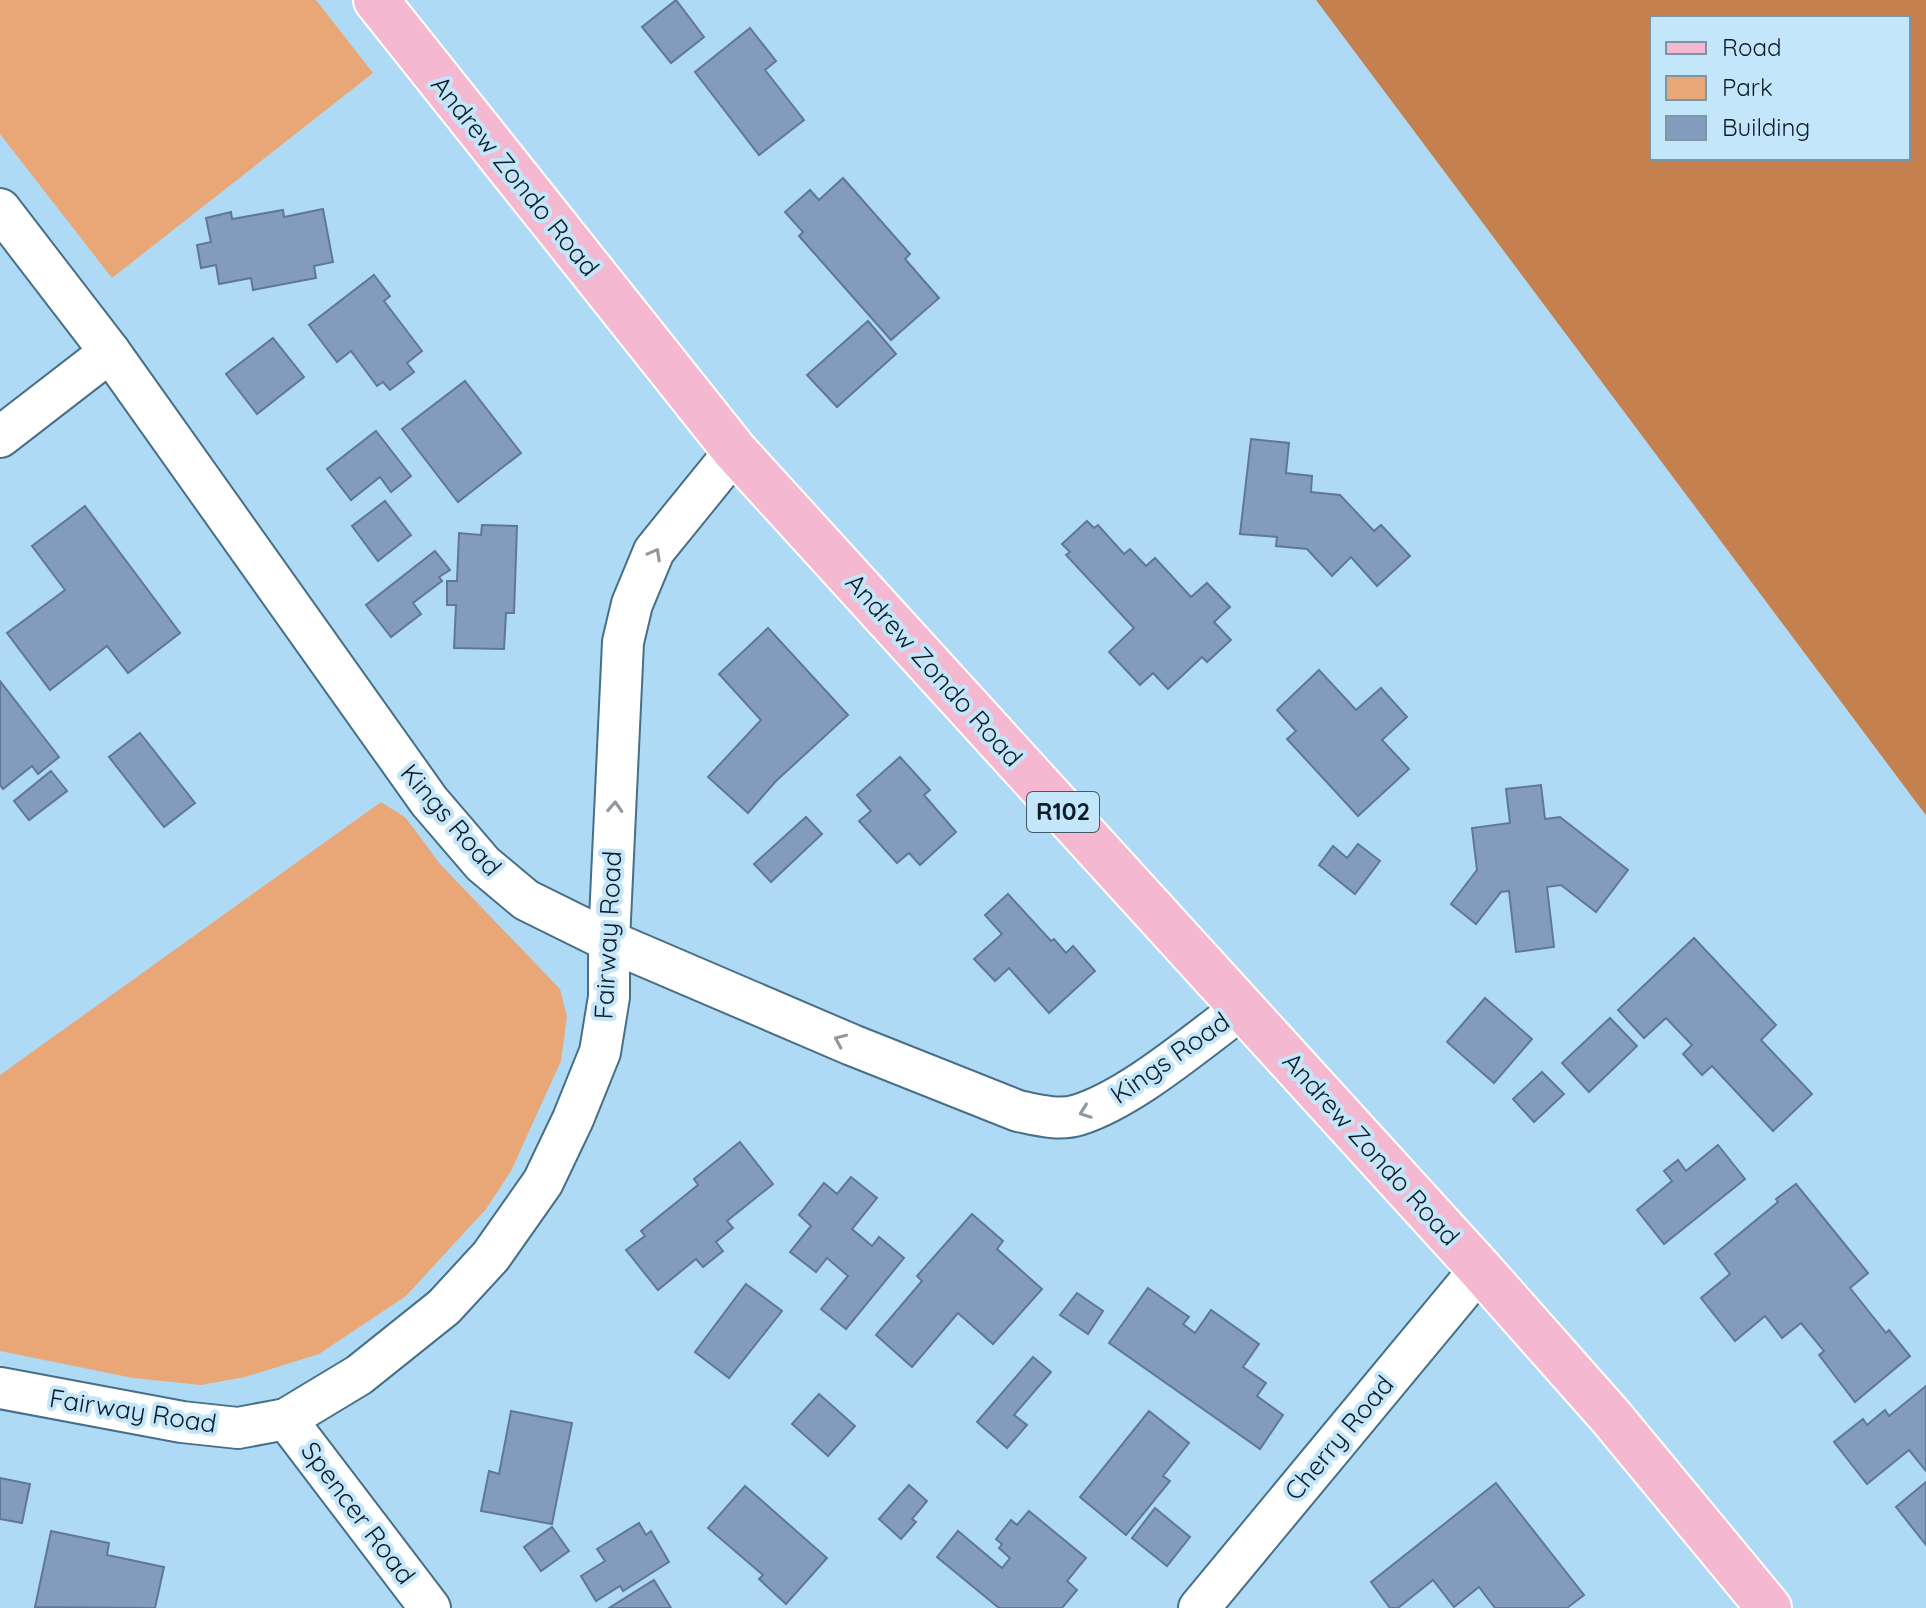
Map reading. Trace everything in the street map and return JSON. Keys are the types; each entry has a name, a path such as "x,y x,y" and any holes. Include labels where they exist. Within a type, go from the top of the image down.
{"main road":[{"name":"Andrew Zondo Road","path":"376,0 735,451 1480,1269 1611,1417 1769,1608"}],"street":[{"name":"Kings Road","path":"0,209 110,352 429,801 483,864 526,900 609,941 852,1045 1018,1111 1046,1117 1076,1116 1120,1097 1243,1008"},
{"path":"0,437 110,352"},
{"name":"Fairway Road","path":"0,1388 182,1422 238,1428 286,1419 359,1375 444,1307 491,1256 543,1182 600,1052 609,997 623,642 632,604 654,551 735,451"},
{"name":"Cherry Road","path":"1199,1608 1480,1269"},
{"name":"Spencer Road","path":"286,1419 430,1608"}],"green space":[{"path":"0,0 316,0 373,73 112,278 0,134"},
{"path":"381,802 406,818 440,864 560,989 567,1017 561,1061 511,1171 486,1209 406,1296 319,1354 245,1377 201,1385 133,1378 0,1351 0,1075"}],"shaded area":[{"path":"1316,0 1926,0 1926,815"}],"building":[{"path":"676,0 704,37 671,63 642,27"},
{"path":"750,28 776,61 765,70 804,120 759,155 695,72"},
{"path":"843,178 910,254 905,259 939,298 891,340 799,236 803,232 785,212 810,190 819,200"},
{"path":"323,209 333,262 314,266 316,278 253,290 251,278 219,284 216,265 201,268 197,245 211,242 206,218 231,212 232,219 283,210 284,217"},
{"path":"374,275 390,296 384,301 422,351 407,363 414,372 390,390 383,382 377,386 351,351 337,362 309,325"},
{"path":"868,321 896,354 837,407 807,375"},
{"path":"273,338 304,377 257,414 226,374"},
{"path":"465,381 521,453 458,502 402,429"},
{"path":"376,431 411,476 391,492 380,477 351,500 327,469"},
{"path":"1251,439 1289,443 1286,473 1312,476 1311,492 1340,495 1374,531 1381,525 1410,556 1377,586 1351,557 1332,576 1307,549 1276,546 1277,537 1240,534"},
{"path":"385,501 411,535 378,561 352,526"},
{"path":"85,506 180,633 128,673 107,646 50,690 7,633 65,590 32,546"},
{"path":"1087,521 1094,528 1098,525 1124,554 1130,549 1146,566 1155,558 1191,597 1207,583 1230,607 1214,622 1231,640 1207,662 1202,657 1168,689 1153,673 1140,685 1109,652 1134,628 1066,555 1070,552 1062,544"},
{"path":"482,525 517,526 514,613 506,613 504,649 454,648 456,605 447,605 447,581 457,581 459,533 481,535"},
{"path":"435,551 450,570 439,577 442,581 413,603 421,614 391,637 366,605"},
{"path":"768,628 848,715 776,781 748,813 708,777 761,720 719,674"},
{"path":"1319,670 1356,710 1381,688 1407,717 1382,740 1409,769 1358,816 1287,739 1296,731 1277,710"},
{"path":"0,681 59,757 38,774 32,766 3,789 0,785"},
{"path":"140,733 195,803 164,827 109,757"},
{"path":"900,757 930,790 924,795 956,832 920,865 909,853 897,863 859,821 871,811 857,795"},
{"path":"51,771 67,791 29,820 14,801"},
{"path":"1541,785 1545,819 1560,817 1628,870 1596,912 1561,885 1547,887 1554,947 1516,952 1509,891 1501,892 1476,924 1451,904 1477,870 1472,828 1510,823 1506,789"},
{"path":"806,817 822,834 771,882 754,864"},
{"path":"1358,844 1380,861 1355,894 1319,865 1333,846 1347,858"},
{"path":"1008,894 1051,941 1054,939 1066,953 1073,946 1095,971 1049,1013 1009,968 995,981 974,959 1002,934 985,915"},
{"path":"1694,938 1776,1025 1761,1040 1812,1094 1773,1131 1712,1066 1702,1075 1683,1054 1692,1045 1666,1018 1644,1038 1618,1010"},
{"path":"1485,998 1532,1039 1494,1083 1447,1042"},
{"path":"1610,1018 1637,1046 1589,1092 1562,1063"},
{"path":"1542,1072 1564,1094 1534,1122 1513,1099"},
{"path":"740,1142 773,1184 727,1221 733,1228 716,1242 723,1251 703,1267 696,1259 658,1290 626,1250 645,1236 641,1231 698,1185 694,1179"},
{"path":"1718,1145 1745,1179 1664,1244 1637,1210 1672,1181 1664,1171 1678,1160 1686,1171"},
{"path":"851,1177 877,1198 852,1229 872,1246 879,1237 904,1258 846,1329 821,1309 848,1276 827,1258 816,1272 790,1252 811,1226 799,1215 824,1183 837,1194"},
{"path":"1796,1184 1868,1273 1850,1288 1886,1333 1889,1330 1910,1356 1855,1402 1819,1355 1824,1351 1801,1323 1782,1338 1765,1316 1735,1341 1701,1298 1730,1274 1715,1254"},
{"path":"972,1214 1003,1241 997,1249 1042,1289 993,1344 958,1313 912,1367 876,1335 922,1281 917,1276"},
{"path":"746,1284 782,1311 729,1378 695,1352"},
{"path":"1148,1288 1189,1317 1183,1324 1195,1333 1211,1310 1259,1344 1243,1367 1266,1383 1257,1396 1283,1415 1260,1449 1109,1343"},
{"path":"1077,1293 1103,1311 1088,1334 1060,1315"},
{"path":"1033,1357 1051,1372 1014,1415 1027,1425 1007,1448 977,1422"},
{"path":"1926,1386 1926,1471 1909,1450 1867,1484 1834,1442 1863,1419 1867,1425 1885,1410 1889,1416"},
{"path":"819,1394 855,1426 828,1456 792,1424"},
{"path":"511,1411 572,1423 552,1524 481,1511 489,1471 499,1474"},
{"path":"1149,1411 1189,1443 1163,1476 1170,1481 1126,1535 1080,1497"},
{"path":"0,1478 30,1484 22,1523 0,1519"},
{"path":"1926,1482 1926,1545 1896,1507"},
{"path":"1496,1483 1584,1595 1567,1608 1495,1608 1479,1587 1454,1607 1433,1580 1398,1608 1390,1608 1371,1582"},
{"path":"909,1485 927,1501 912,1519 916,1522 901,1539 879,1519"},
{"path":"745,1486 827,1558 786,1604 759,1579 763,1575 708,1528"},
{"path":"1155,1508 1190,1537 1167,1566 1132,1538"},
{"path":"1029,1511 1086,1558 1067,1581 1077,1590 1062,1608 999,1608 937,1557 958,1531 1002,1568 1010,1558 999,1548 1002,1544 996,1539 1011,1520 1017,1525"},
{"path":"639,1523 646,1535 651,1531 669,1562 623,1591 620,1586 596,1601 581,1576 605,1561 597,1549"},
{"path":"552,1527 569,1551 541,1571 524,1547"},
{"path":"51,1531 109,1543 107,1555 164,1567 155,1608 35,1607"},
{"path":"654,1580 671,1608 609,1608"}]}
